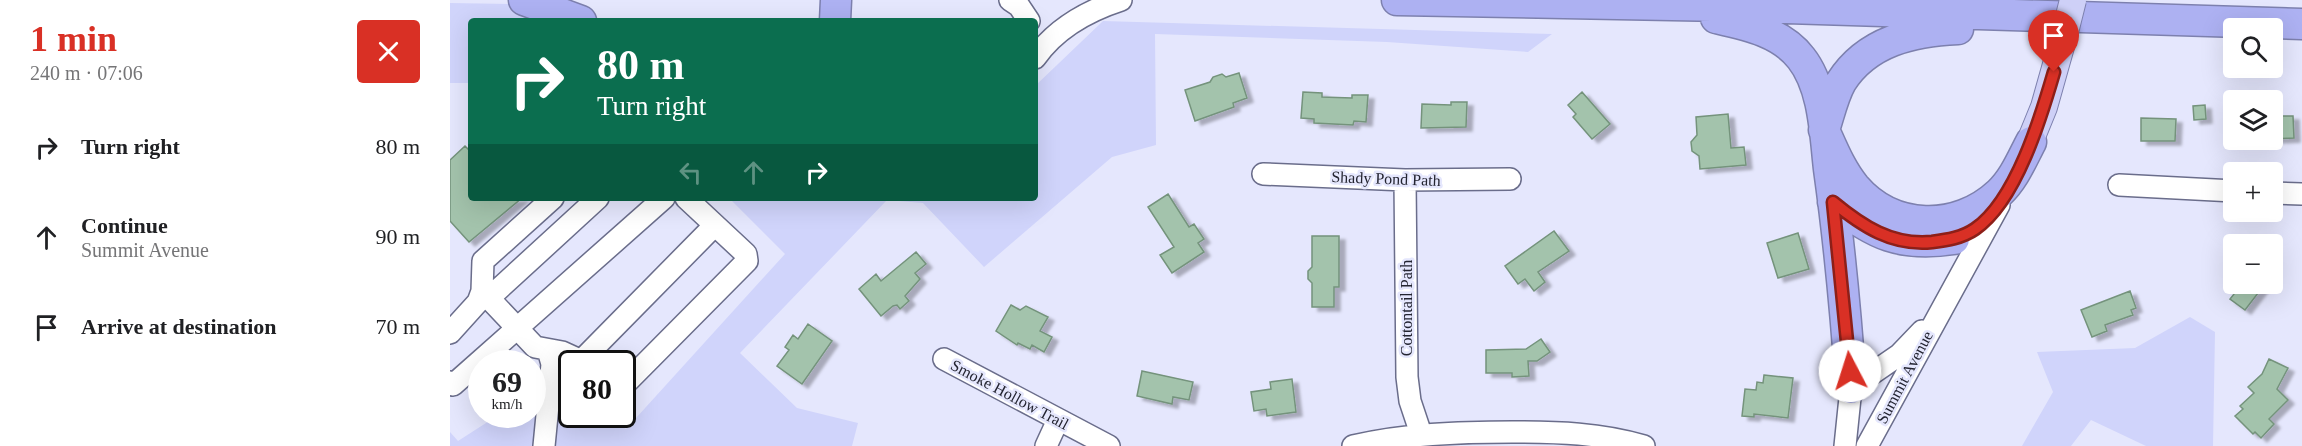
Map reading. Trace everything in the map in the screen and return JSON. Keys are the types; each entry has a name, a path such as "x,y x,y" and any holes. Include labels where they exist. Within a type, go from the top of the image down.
{"highway":[{"path":"524,0 573,18"},
{"path":"835,18 836,0"},
{"path":"1397,0 1736,6 2223,21"},
{"path":"1501,3 1713,18 1764,31 1782,40 1802,58 1812,78 1824,130 1851,388"},
{"path":"2031,142 2016,171 2001,191 1977,211 1949,220 1923,222 1903,218 1880,208 1862,194 1840,167 1824,130 1840,84 1857,61 1880,45 1909,35 1986,28 2223,23"},
{"path":"2283,23 2302,24"},
{"path":"1833,202 1877,233 1904,241 1926,242 1953,239 1974,230 1999,205"}],"main road":[{"name":"Summit Avenue","path":"1999,205 2031,142 2073,0"}],"street":[{"path":"1010,0 1027,18"},
{"path":"1038,54 1048,42 1075,20 1121,0"},
{"name":"Shady Pond Path","path":"1263,174 1405,180 1510,179"},
{"name":"Cottontail Path","path":"1405,180 1407,377 1410,401 1421,434"},
{"path":"2120,185 2223,190"},
{"path":"2283,193 2302,194"},
{"path":"550,201 483,261 485,295 535,347 558,353"},
{"path":"450,333 485,295 595,201"},
{"path":"450,382 453,385 661,201"},
{"path":"636,373 747,261 746,254 689,201"},
{"name":"Summit Avenue","path":"1867,446 1999,205"},
{"path":"596,350 715,225"},
{"name":"Summit Avenue","path":"1845,446 1851,388 1899,354 1941,308"},
{"path":"544,446 552,364 548,350"},
{"name":"Smoke Hollow Trail","path":"944,358 1109,446"},
{"path":"1046,446 1058,420"},
{"path":"1353,446 1421,434 1588,434 1644,446"}],"shaded area":[{"path":"450,3 561,5 562,18 468,18 468,83 450,83"},
{"path":"1103,21 1552,34 1528,52 1387,42 1155,34 1156,145 1112,157 984,267 923,203 899,201 1038,201 1038,83"},
{"path":"732,201 886,201 740,353 797,408 858,423 852,446 450,446 450,432 458,441 478,428 546,428 546,384 551,381 558,386 558,428 636,428 636,418 785,254"},
{"path":"2190,317 2215,332 2213,446 2146,446 2091,420 2071,446 2022,446 2053,392 2037,352 2135,348"}],"building":[{"path":"1239,73 1247,98 1233,103 1234,107 1195,121 1185,90 1210,82 1213,77 1222,74 1226,77"},
{"path":"1303,92 1322,93 1322,97 1352,98 1352,95 1368,95 1366,122 1354,121 1353,125 1314,123 1314,119 1301,118"},
{"path":"1582,92 1610,124 1592,139 1573,117 1576,114 1568,105"},
{"path":"1451,102 1467,102 1466,127 1421,128 1422,104 1451,105"},
{"path":"2205,105 2206,119 2194,120 2193,106"},
{"path":"1728,114 1731,148 1744,147 1746,165 1700,169 1699,156 1692,151 1691,142 1697,135 1696,117"},
{"path":"2283,116 2293,116 2294,138 2283,138"},
{"path":"2141,118 2176,119 2175,141 2141,141"},
{"path":"465,146 468,149 468,201 518,201 469,242 450,221 450,160"},
{"path":"1168,194 1189,227 1194,224 1204,239 1198,243 1204,252 1172,273 1160,255 1174,247 1148,207"},
{"path":"1554,231 1569,251 1538,272 1545,282 1534,291 1525,279 1518,284 1505,266"},
{"path":"1798,233 1809,269 1778,278 1767,243"},
{"path":"1312,236 1339,236 1339,287 1334,287 1334,307 1312,307 1312,283 1308,279 1308,271 1312,267"},
{"path":"916,252 926,264 915,273 920,279 905,296 909,301 900,309 897,305 893,306 881,316 859,289 876,274 881,281"},
{"path":"2130,291 2136,308 2131,310 2133,315 2105,325 2107,331 2092,337 2081,310"},
{"path":"2234,294 2257,294 2245,310 2230,299"},
{"path":"1011,305 1020,310 1026,306 1048,317 1040,331 1052,337 1044,352 1032,345 1030,349 1018,343 1017,345 996,331"},
{"path":"808,324 832,341 802,384 777,366 789,350 785,347 793,335 798,339"},
{"path":"1541,339 1550,352 1537,361 1528,361 1529,376 1512,377 1512,373 1486,373 1486,350 1526,349"},
{"path":"2269,359 2288,368 2277,389 2288,400 2269,419 2274,424 2261,438 2255,432 2253,434 2235,416 2243,409 2240,406 2254,393 2248,387 2262,374"},
{"path":"1142,371 1193,382 1189,400 1173,397 1172,404 1137,396"},
{"path":"1764,375 1793,378 1788,418 1754,414 1754,417 1742,416 1745,389 1756,390 1757,382 1763,383"},
{"path":"1292,379 1296,412 1267,416 1266,409 1254,411 1251,392 1271,389 1270,382"}],"route":[{"path":"1850,371 1833,202 1859,223 1877,233 1904,241 1926,242 1953,239 1974,230 1999,205 2014,178 2031,142 2054,72"}]}
